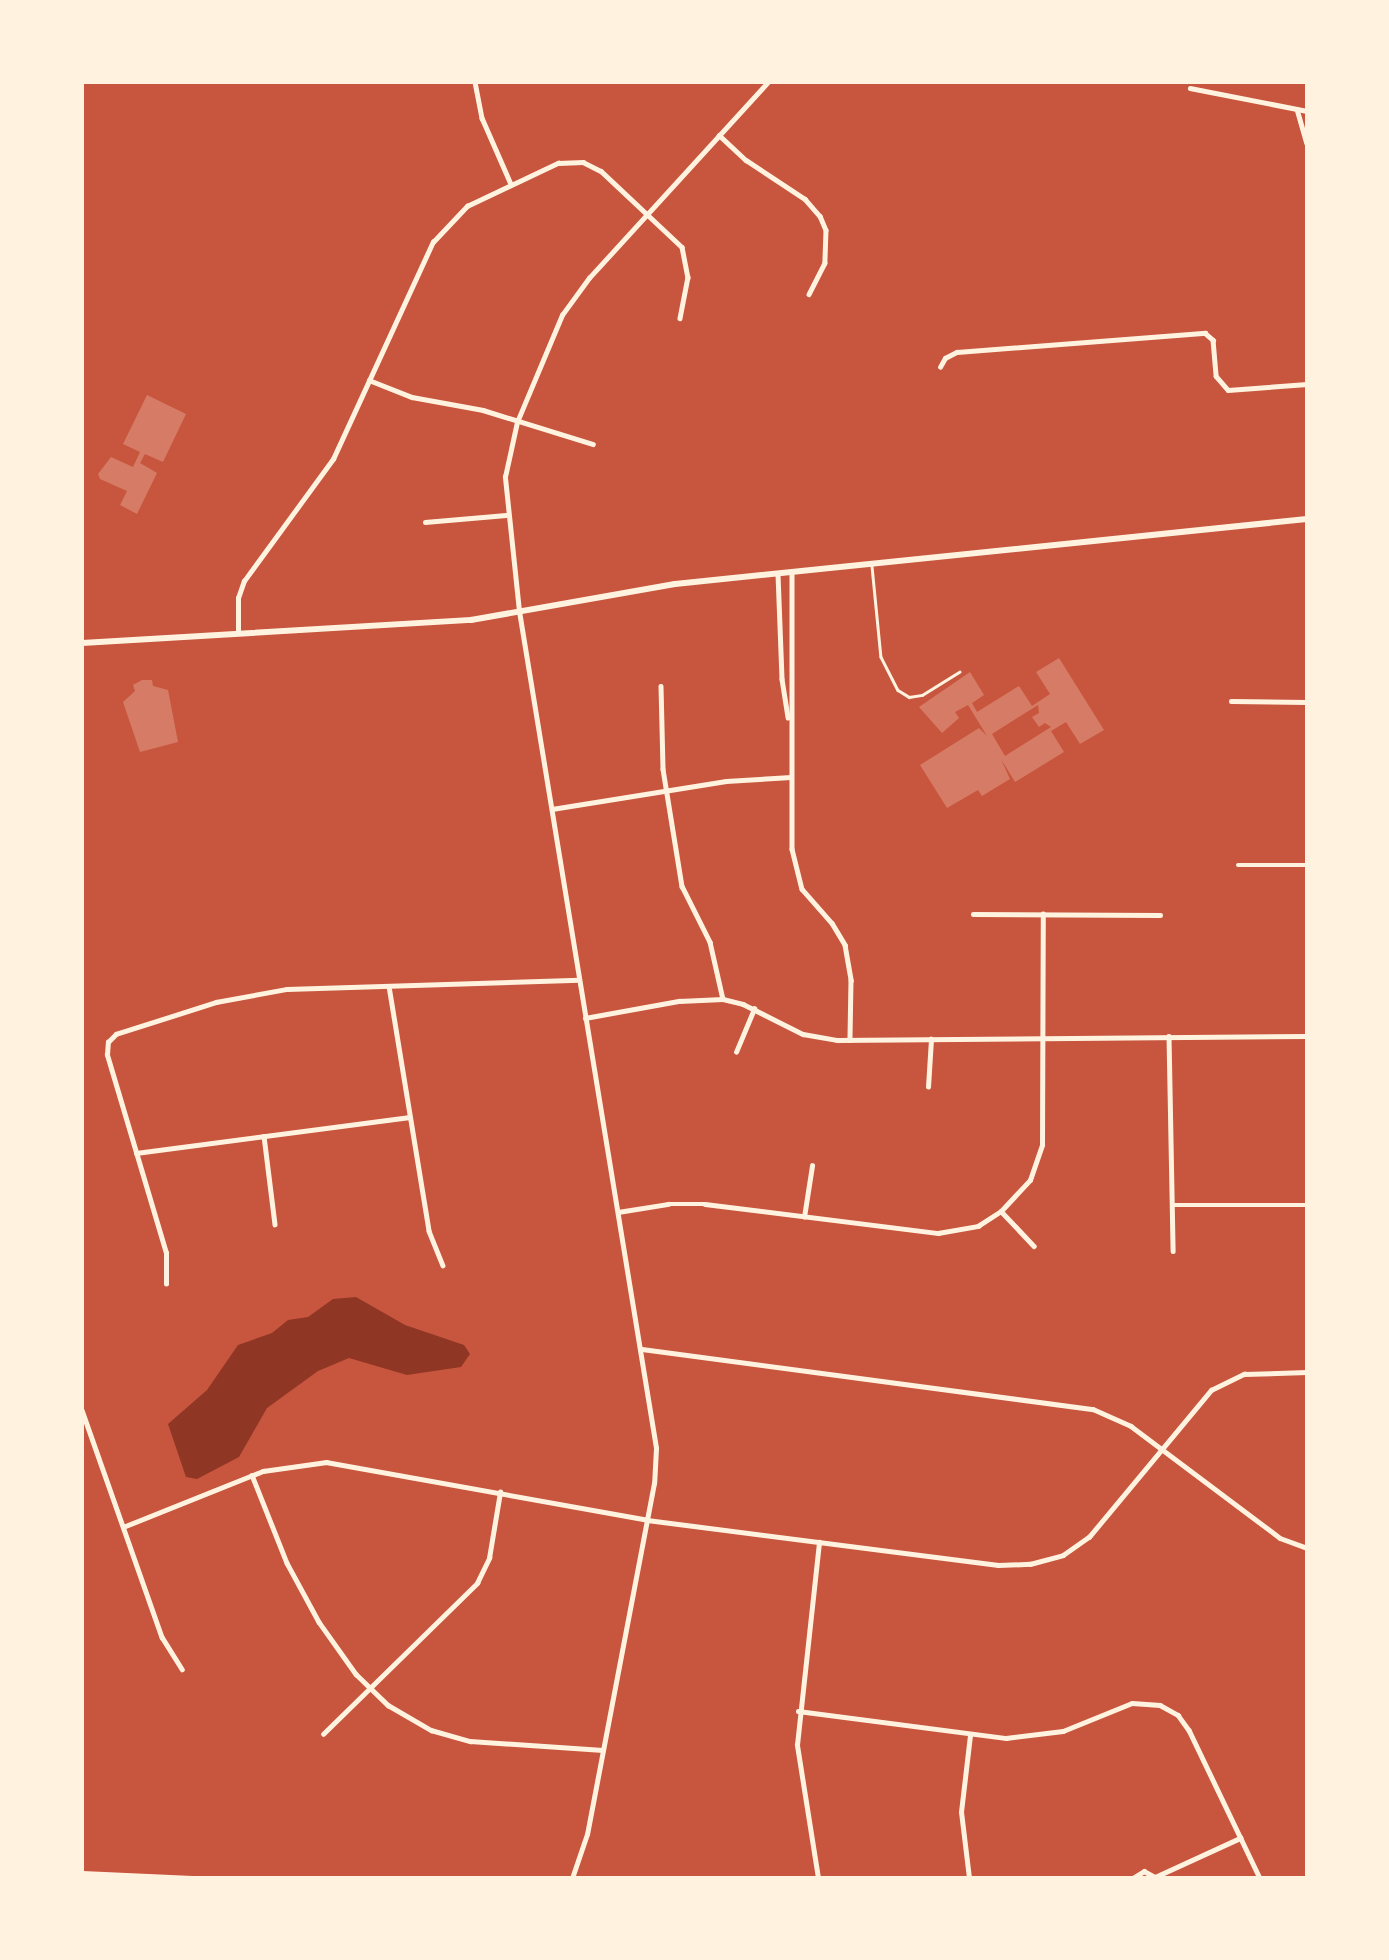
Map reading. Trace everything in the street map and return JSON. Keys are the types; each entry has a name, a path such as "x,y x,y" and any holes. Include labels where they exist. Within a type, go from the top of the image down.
{"main road":[{"path":"82,643 471,620 675,584 1307,519"}],"street":[{"path":"475,82 482,118 511,184"},
{"path":"572,1878 582,1856 603,1750 647,1520 656,1448 642,1349 519,611 506,515 505,477 517,422 562,315 649,212 768,82"},
{"path":"1190,88 1307,111"},
{"path":"1297,109 1307,143"},
{"path":"719,135 746,160 804,199 820,216 827,237 825,263 809,294"},
{"path":"238,632 238,598 244,581 320,479 433,242 467,206 558,163 583,162 601,171 675,237 687,261 680,318"},
{"path":"940,367 944,358 957,352 1205,333 1213,340 1216,376 1228,390 1307,384"},
{"path":"369,380 412,397 517,422 593,444"},
{"path":"425,522 506,515"},
{"path":"792,571 795,660 789,725 794,866 802,889 832,923 845,945 851,979 850,1040"},
{"path":"778,573 782,679 789,725"},
{"path":"661,686 666,791 684,893 710,942 723,999"},
{"path":"1231,701 1307,702"},
{"path":"552,809 666,791 790,777"},
{"path":"1238,865 1307,865"},
{"path":"972,914 1160,915"},
{"path":"618,1212 684,1203 938,1233 978,1226 1001,1211 1030,1180 1042,1145 1043,914"},
{"path":"166,1284 166,1253 107,1055 111,1037 171,1014 237,997 287,989 389,986 459,980 579,980"},
{"path":"389,986 429,1231 443,1265"},
{"path":"585,1018 679,1001 723,999 754,1009 803,1034 850,1040 1307,1036"},
{"path":"736,1052 754,1009"},
{"path":"1169,1036 1173,1251"},
{"path":"928,1087 931,1039"},
{"path":"136,1153 410,1117"},
{"path":"264,1136 275,1224"},
{"path":"804,1217 812,1166"},
{"path":"1172,1205 1307,1205"},
{"path":"1001,1211 1034,1246"},
{"path":"642,1349 1074,1404 1113,1416 1161,1447 1280,1538 1307,1548"},
{"path":"123,1527 252,1475 326,1462 647,1520 998,1565 1047,1561 1075,1548 1101,1525 1198,1401 1220,1384 1244,1374 1307,1372"},
{"path":"82,1410 85,1427 162,1637 182,1669"},
{"path":"252,1475 272,1531 303,1595 336,1647 371,1690 414,1722 449,1736 491,1744 603,1750"},
{"path":"323,1734 371,1690 477,1583 489,1558 500,1492"},
{"path":"818,1878 798,1768 798,1712 819,1542"},
{"path":"798,1712 971,1735 1043,1735 1132,1703 1160,1705 1178,1715 1189,1730 1260,1878"},
{"path":"969,1878 961,1828 971,1735"},
{"path":"1133,1878 1144,1871 1155,1877 1240,1838"},
{"path":"82,1873 192,1878"}],"lane":[{"path":"872,563 881,657 898,690 909,696 922,695 959,672"}],"shaded area":[{"path":"356,1297 405,1325 464,1345 470,1354 461,1367 407,1375 349,1358 318,1371 267,1408 239,1457 197,1479 186,1477 168,1424 207,1390 238,1345 272,1333 288,1320 308,1317 333,1299"}],"building":[{"path":"147,395 186,414 163,462 145,454 140,463 157,473 137,514 120,505 127,491 100,479 98,474 111,457 133,467 140,452 123,444"},
{"path":"1059,658 1104,730 1080,744 1066,722 1051,731 1064,752 1015,782 1001,759 1010,779 982,796 978,790 947,808 920,765 979,728 987,736 968,705 955,712 959,718 942,733 919,707 970,672 984,695 972,703 977,712 1019,686 1032,706 1050,694 1036,672","holes":["1038,705 1039,713 1032,717 1039,727 1045,723 1051,727 1005,756 992,734"]},
{"path":"142,680 152,680 153,686 168,690 178,742 140,752 123,702 135,691 133,685"}]}
